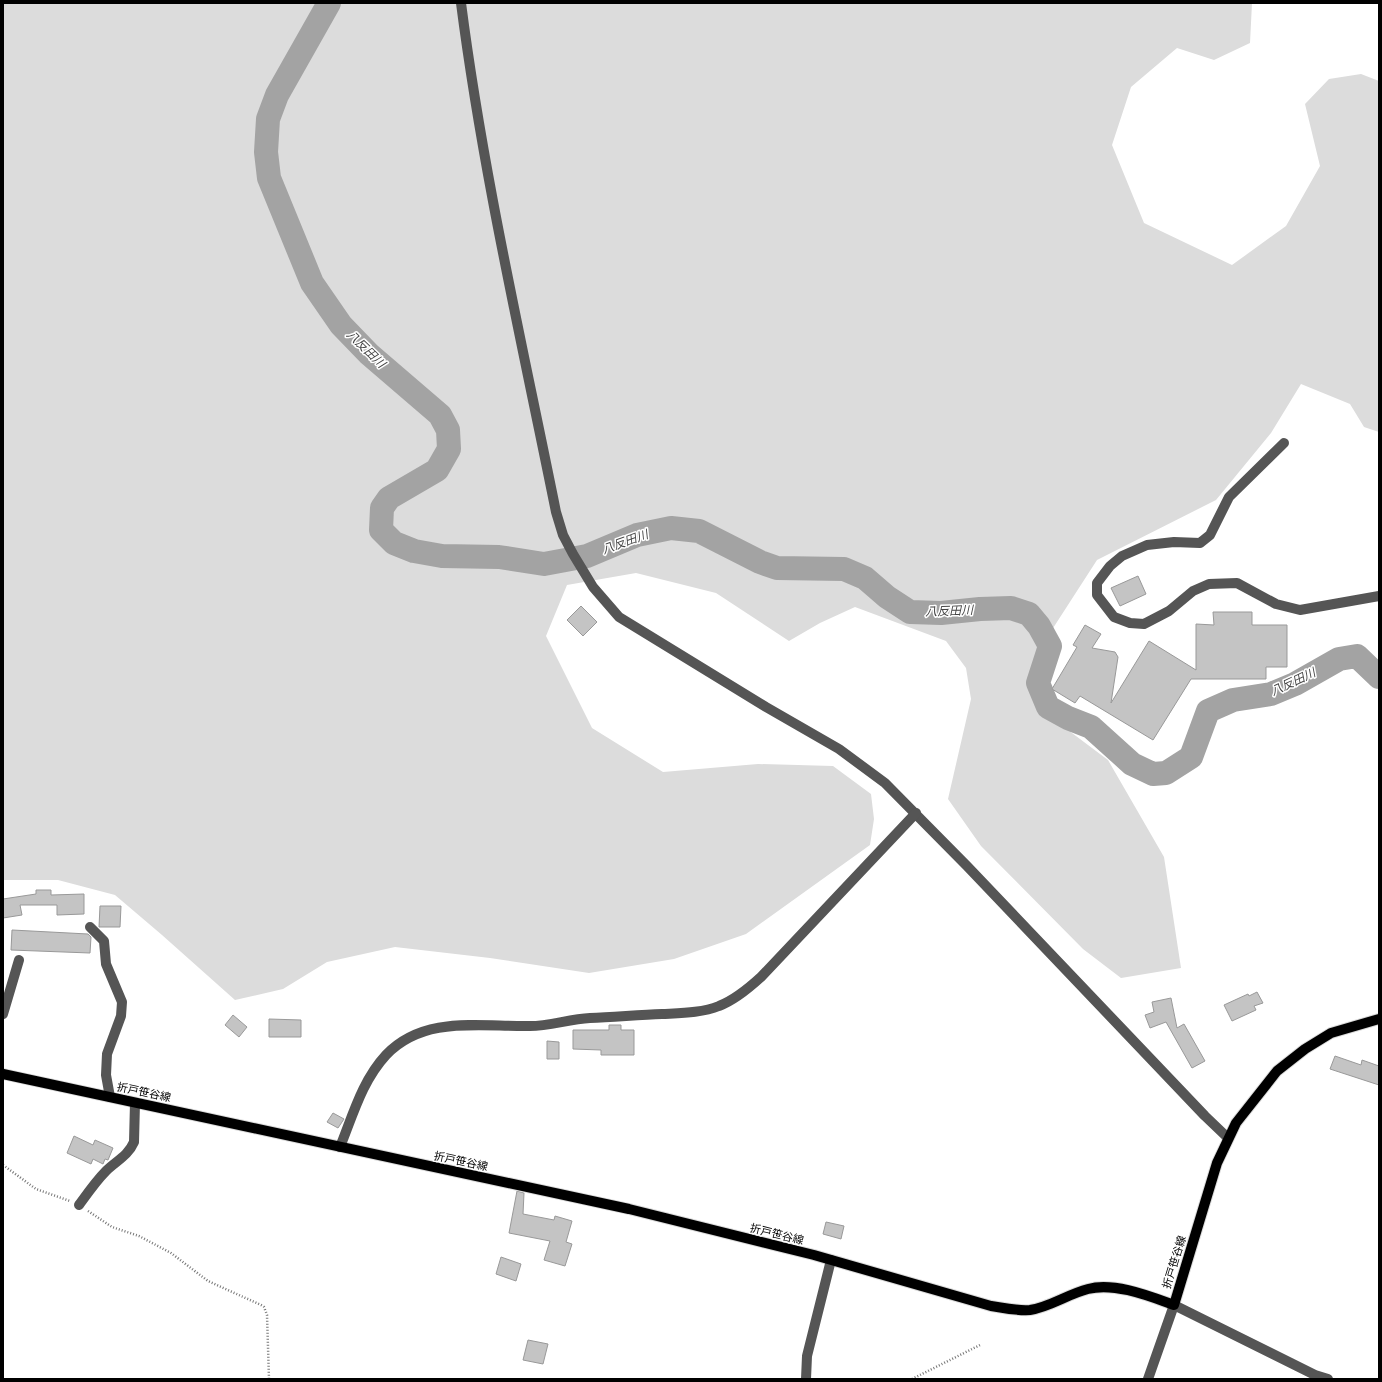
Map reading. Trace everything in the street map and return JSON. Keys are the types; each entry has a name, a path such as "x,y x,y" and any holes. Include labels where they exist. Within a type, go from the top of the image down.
{"main road":[{"name":"折戸笹谷線","path":"3,1074 629,1209 832,1260 974,1301 1013,1310 1031,1310 1089,1289 1124,1290 1142,1294 1174,1305 1217,1163 1236,1123 1277,1071 1305,1049 1331,1033 1379,1019"}],"street":[{"path":"461,3 472,92 556,512 563,535 588,578 619,617 766,707 839,749 885,783 916,813 1205,1116 1228,1138"},
{"path":"1284,443 1229,497 1210,535 1200,543 1174,542 1147,545 1122,556 1110,566 1097,583 1097,595 1114,617 1130,623 1144,624 1169,611 1193,591 1209,584 1237,583 1276,604 1300,610 1379,596"},
{"path":"340,1147 362,1090 386,1056 396,1046 435,1028 458,1024 544,1026 588,1018 681,1013 709,1009 729,1001 749,988 761,977 916,813"},
{"path":"90,927 104,941 106,964 122,1002 121,1016 107,1054 106,1075 110,1097"},
{"path":"3,1014 20,960"},
{"path":"79,1205 104,1172 125,1156 132,1147 134,1142 135,1102"},
{"path":"806,1379 807,1356 832,1260"},
{"path":"1148,1379 1174,1305 1315,1375 1328,1379"}],"path":[{"path":"3,1165 36,1189 79,1205 112,1227 139,1236 170,1253 208,1281 253,1300 264,1307 267,1315 269,1379"},
{"path":"912,1379 980,1345"}],"shaded area":[{"path":"3,3 1252,3 1250,43 1214,60 1177,48 1131,87 1112,145 1144,223 1232,265 1286,226 1320,166 1305,104 1329,79 1361,74 1379,81 1379,432 1364,427 1350,404 1301,384 1271,433 1216,500 1097,560 1046,639 1040,709 1108,760 1164,857 1181,968 1121,978 1083,949 981,846 948,799 971,699 966,668 946,641 855,607 820,623 789,641 716,593 636,573 567,585 546,636 592,728 663,772 758,764 833,766 871,794 874,819 870,845 746,934 674,959 589,973 490,958 395,947 327,962 283,989 235,1000 115,895 58,880 3,880"}],"building":[{"path":"1138,576 1146,594 1120,606 1111,588"},
{"path":"581,606 597,622 583,636 567,620"},
{"path":"1213,612 1252,612 1252,625 1287,625 1287,667 1266,667 1266,679 1191,679 1153,740 1080,696 1075,703 1052,689 1077,647 1073,645 1085,625 1101,634 1092,648 1115,652 1118,657 1111,703 1149,641 1196,670 1196,624 1214,625"},
{"path":"36,890 51,890 51,895 84,894 84,914 57,915 57,905 20,905 22,915 3,918 3,899 36,894"},
{"path":"100,906 121,906 120,927 99,927"},
{"path":"12,930 88,934 91,937 90,953 11,950"},
{"path":"1257,992 1263,1003 1254,1006 1256,1010 1232,1021 1224,1005 1248,994 1249,996"},
{"path":"1171,998 1177,1028 1184,1024 1205,1061 1192,1068 1166,1022 1150,1028 1145,1015 1154,1012 1152,1002"},
{"path":"233,1015 247,1027 239,1037 225,1025"},
{"path":"269,1019 301,1020 301,1037 269,1037"},
{"path":"609,1025 621,1025 621,1030 634,1030 634,1055 601,1055 601,1050 573,1049 573,1030 609,1030"},
{"path":"547,1041 559,1042 559,1059 547,1059"},
{"path":"1335,1056 1361,1065 1362,1060 1379,1066 1379,1085 1330,1069"},
{"path":"333,1113 344,1119 338,1128 327,1122"},
{"path":"74,1136 93,1145 95,1140 113,1148 108,1160 105,1159 103,1164 93,1159 91,1164 67,1153"},
{"path":"517,1191 524,1193 523,1214 554,1220 555,1216 572,1221 566,1242 572,1244 565,1266 544,1260 550,1241 509,1233"},
{"path":"826,1222 844,1226 841,1239 823,1234"},
{"path":"501,1257 521,1264 516,1281 496,1274"},
{"path":"528,1340 548,1344 543,1364 523,1360"}],"waterway":[{"name":"八反田川","path":"329,3 277,95 268,119 266,152 269,178 312,283 341,325 369,354 440,415 448,430 449,449 437,470 389,498 382,508 381,530 394,543 414,551 442,556 499,557 544,564 587,556 637,535 671,528 699,531 760,562 777,568 844,569 865,578 887,597 910,612 941,613 980,609 1011,608 1029,614 1039,626 1050,646 1038,683 1048,707 1068,718 1091,727 1132,764 1153,774 1166,773 1191,757 1208,711 1233,700 1271,694 1295,684 1339,659 1357,656 1379,677"}]}
